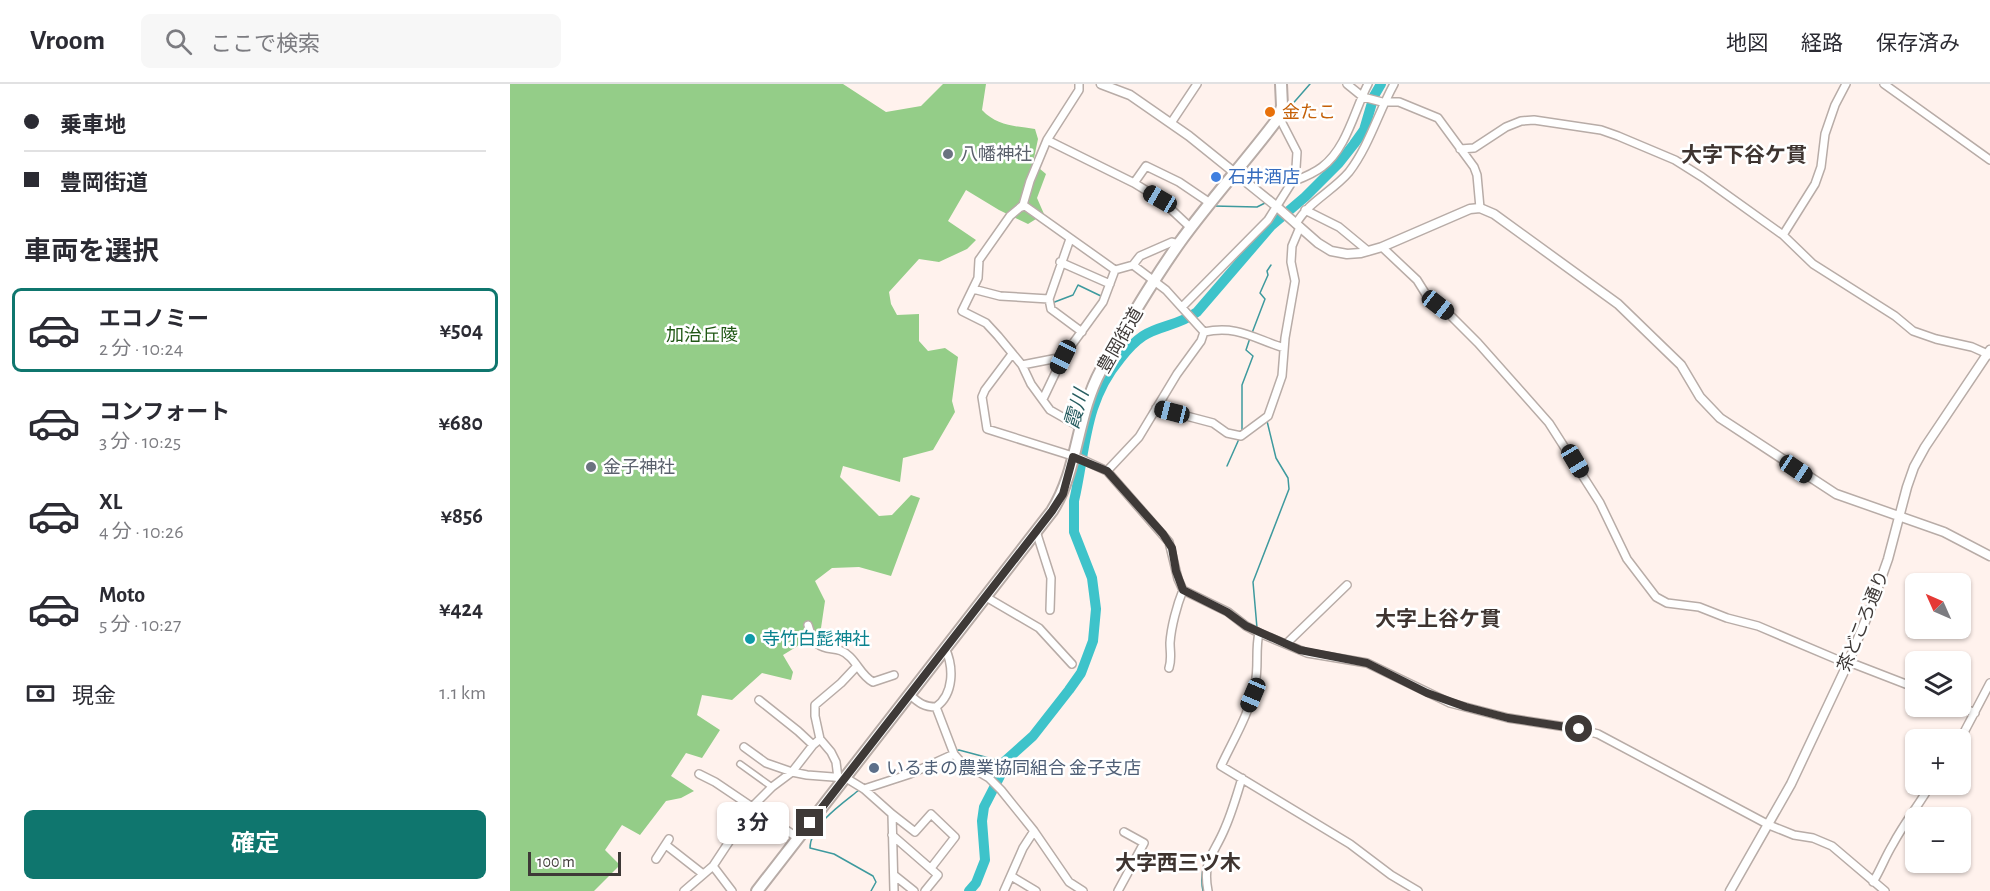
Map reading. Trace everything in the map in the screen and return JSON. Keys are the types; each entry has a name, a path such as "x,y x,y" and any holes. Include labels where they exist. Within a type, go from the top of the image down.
{"main road":[{"path":"1279,117 1282,106 1281,84"},
{"name":"豊岡街道","path":"759,890 842,778 910,695 1063,494 1076,458 1087,400 1101,372 1179,244 1279,117"}],"street":[{"path":"1079,84 1079,90 1047,140 1022,207 1010,216 979,260 978,278 962,311 986,323 1022,365 1031,384 1050,410 1080,428"},
{"path":"1101,84 1130,95 1171,123 1235,172 1318,243 1331,251 1354,254 1382,247 1464,210 1480,208 1494,214 1618,304 1681,365 1700,397 1720,418 1826,489 1944,532 1990,556"},
{"path":"1171,123 1197,84"},
{"path":"1347,84 1362,96 1383,102 1399,102 1438,118 1474,167 1477,175 1480,208"},
{"path":"1292,182 1323,167 1332,157 1345,135 1368,84"},
{"path":"1156,408 1213,423 1227,433 1241,436 1268,416 1282,376 1284,348 1295,281 1291,262 1296,224 1305,210 1342,180 1351,169 1366,144 1383,102 1394,84"},
{"path":"1783,235 1815,184 1821,167 1825,134 1835,105 1846,84"},
{"path":"1884,84 1990,160"},
{"path":"1182,307 1268,220 1292,182 1297,153 1279,117"},
{"path":"1460,149 1474,147 1506,127 1521,121 1534,120 1601,129 1675,160 1783,235 1813,264 1895,316 1913,331 1922,336 1989,353"},
{"path":"1047,140 1134,183 1160,199 1191,228"},
{"path":"1134,183 1146,166 1179,182 1210,203"},
{"path":"1022,207 1025,206 1115,270"},
{"path":"1305,210 1339,227 1368,251"},
{"path":"1070,239 1048,299 1051,309 1082,332"},
{"path":"1115,270 1133,265 1140,256 1172,242 1179,244"},
{"path":"1382,247 1418,280 1427,296 1478,343 1549,423 1600,502 1627,559 1656,597 1667,603 1699,607 1727,618 1758,626 1905,684"},
{"path":"1060,262 1110,284"},
{"path":"1133,265 1155,281 1204,332 1234,330 1284,348"},
{"path":"1043,399 1063,357 1103,302 1115,270"},
{"path":"973,289 1000,296 1048,299"},
{"path":"1107,471 1138,437 1204,332"},
{"name":"茶どころ通り","path":"1730,891 1791,784 1848,663 1885,569 1906,487 1914,467 1925,447 1989,353"},
{"path":"1012,354 982,397 987,429 1076,458 1107,471 1169,542 1183,590 1227,612 1259,633 1307,652 1367,663 1450,703 1508,718 1598,734 1769,825 1832,846 1885,891"},
{"path":"1022,365 1063,357"},
{"path":"1036,531 1051,578 1050,610"},
{"path":"1287,643 1347,585"},
{"path":"1169,668 1172,661 1172,635 1178,602 1183,590"},
{"path":"986,597 1039,628 1072,664"},
{"path":"808,626 814,642 819,646 849,655 865,678 873,682 894,675"},
{"path":"1259,633 1256,645 1256,680 1253,695 1221,766 1350,844 1391,875 1418,891"},
{"path":"936,707 948,691 952,669 945,648"},
{"path":"842,778 831,752 820,739 815,705 857,666"},
{"path":"1966,729 1990,683"},
{"path":"910,695 922,706 936,707"},
{"path":"759,700 813,745"},
{"path":"936,707 953,752 960,760 989,778 1001,790 1034,831 1069,882 1083,891"},
{"path":"1971,711 1975,713"},
{"path":"684,891 713,866 753,807 771,787 792,772 820,739"},
{"path":"744,747 766,763 792,772 842,778 864,789 915,832 931,814 955,837 931,868"},
{"path":"864,789 910,774 953,752"},
{"path":"740,764 771,787"},
{"path":"699,774 715,782 798,838"},
{"path":"1208,891 1205,877 1206,866 1229,820 1242,778"},
{"path":"1873,882 1904,825 1924,795"},
{"path":"892,814 894,891"},
{"path":"1004,891 1023,848 1034,831"},
{"path":"1118,891 1144,843 1124,832"},
{"path":"892,835 938,875 925,891"},
{"path":"656,859 667,842 703,874"},
{"path":"713,866 732,891"},
{"path":"894,875 914,891"},
{"path":"1011,876 1036,891"}],"green space":[{"name":"加治丘陵","path":"510,84 843,84 886,112 921,106 943,84 986,84 982,110 1000,122 1035,129 1038,139 1033,163 1046,174 1037,198 1044,214 1028,224 966,190 948,221 976,240 967,249 939,262 919,259 889,292 891,304 897,315 919,314 919,341 928,351 945,348 958,357 952,401 955,412 933,450 903,458 900,482 843,466 840,477 879,516 892,515 911,495 920,498 891,576 859,567 832,568 815,581 825,601 821,628 783,655 793,672 791,680 762,673 732,700 702,695 697,715 720,730 702,758 686,753 671,776 694,791 681,798 666,801 640,835 622,825 605,850 620,865 594,891 510,891"}],"waterway":[{"path":"1289,108 1310,84"},
{"name":"霞川","path":"969,891 976,883 985,860 982,821 984,807 1000,776 1004,762 1033,736 1069,690 1081,673 1093,641 1096,609 1092,578 1074,532 1074,501 1088,427 1099,392 1108,375 1133,344 1149,332 1183,320 1197,312 1271,226 1305,197 1339,163 1364,130 1374,96 1381,84"},
{"path":"1213,206 1257,207 1265,203"},
{"path":"1142,259 1170,246"},
{"path":"1252,333 1265,299 1260,293 1271,265"},
{"path":"1052,303 1073,295 1078,285 1103,297"},
{"path":"1242,432 1242,385 1253,356 1246,350 1250,338"},
{"path":"1267,410 1272,395"},
{"path":"1257,628 1253,582 1289,489 1288,478 1276,458 1267,421"},
{"path":"1227,466 1239,439"},
{"path":"955,751 959,750 1004,762"},
{"path":"941,756 950,752"},
{"path":"859,790 821,823 811,839 810,848 834,854 873,876 876,882 871,891"},
{"path":"1203,891 1204,864 1224,823 1233,795"}],"place":[{"name":"金たこ","path":"1270,112"},
{"name":"八幡神社","path":"948,154"},
{"name":"石井酒店","path":"1216,177"},
{"name":"金子神社","path":"591,467"},
{"name":"寺竹白髭神社","path":"750,639"},
{"name":"いるまの農業協同組合 金子支店","path":"874,768"}],"district":[{"name":"大字下谷ケ貫","path":"1744,155"},
{"name":"大字上谷ケ貫","path":"1438,619"},
{"name":"大字西三ツ木","path":"1178,863"}],"route":[{"path":"810,823 1052,511 1063,494 1073,457 1107,471 1163,534 1172,548 1178,579 1183,590 1227,612 1259,633 1307,652 1367,663 1450,703 1508,718 1579,729"}]}
